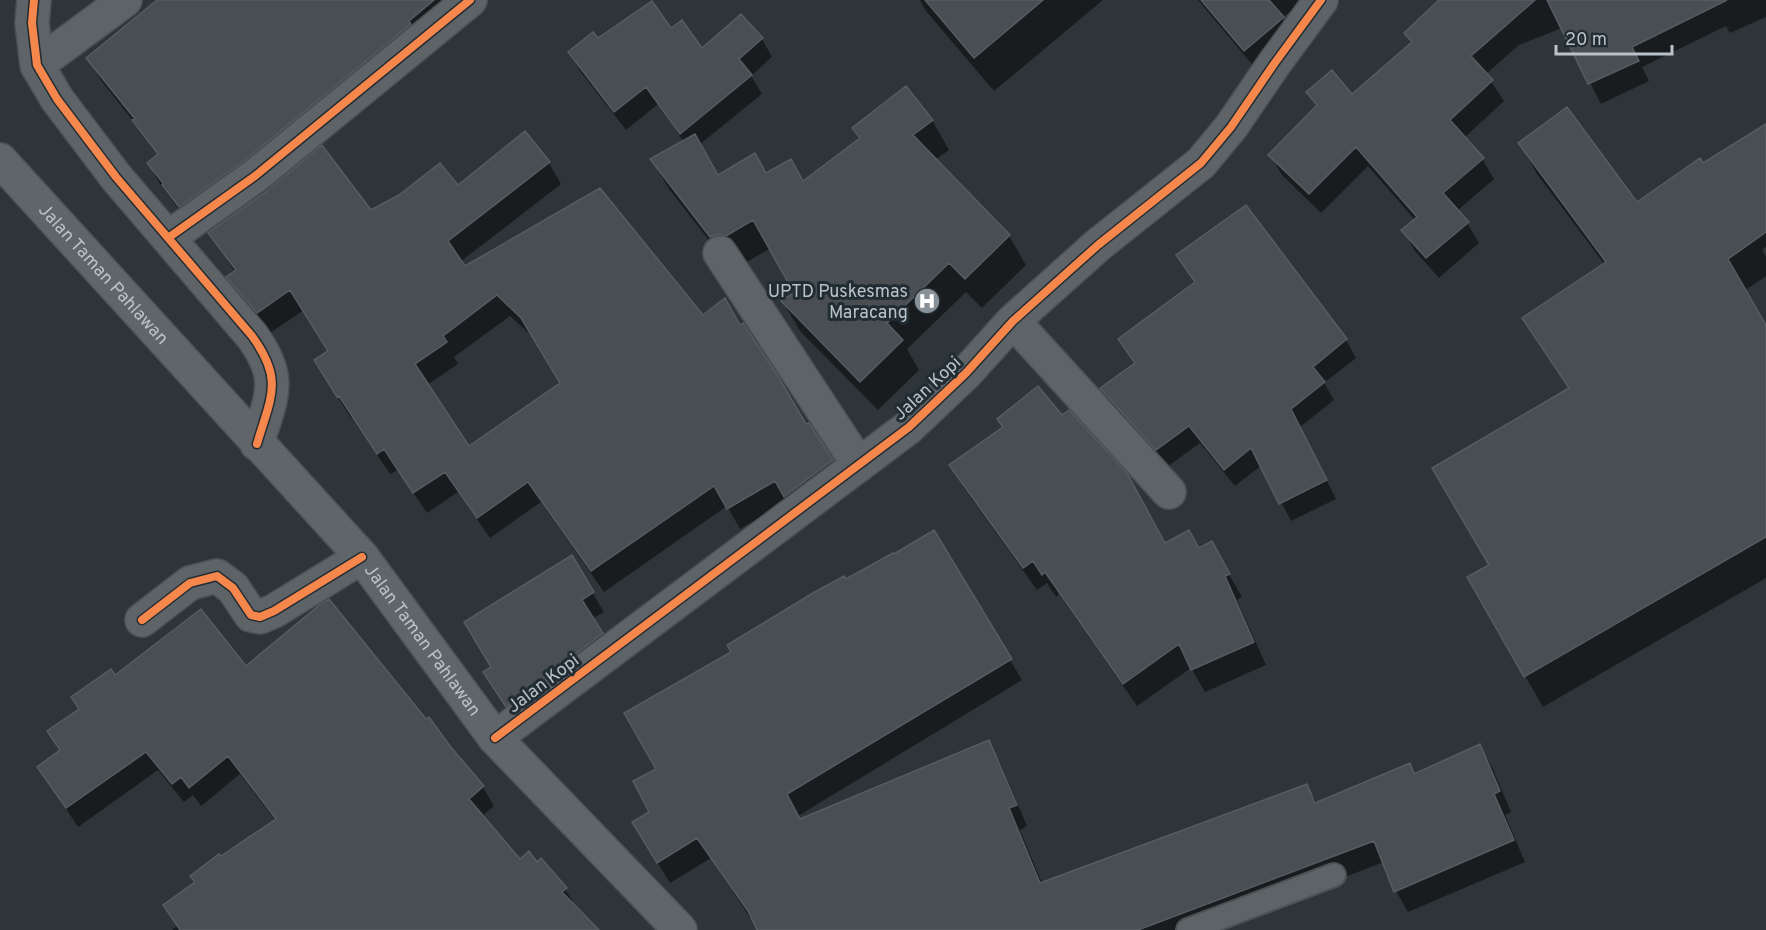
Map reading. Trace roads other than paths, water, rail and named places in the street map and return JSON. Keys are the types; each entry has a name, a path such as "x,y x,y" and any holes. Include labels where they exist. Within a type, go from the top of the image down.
{"main road":[{"name":"Jalan Taman Pahlawan","path":"0,160 362,557 495,738 680,930"}],"street":[{"path":"34,0 32,23 37,65 57,99 116,177 265,354 270,366 273,385 257,444"},
{"path":"37,65 125,0"},
{"path":"168,238 255,176 470,0"},
{"name":"Jalan Kopi","path":"495,738 859,465 934,405 1013,321 1098,245 1201,163 1232,127 1321,0"},
{"path":"720,254 859,465"},
{"path":"1013,321 1169,492"},
{"path":"142,620 190,583 217,576 232,588 251,615 260,617 274,611 362,557"}],"lane":[{"path":"1188,930 1334,875"}],"place":[{"name":"UPTD Puskesmas Maracang","path":"927,301"}]}
